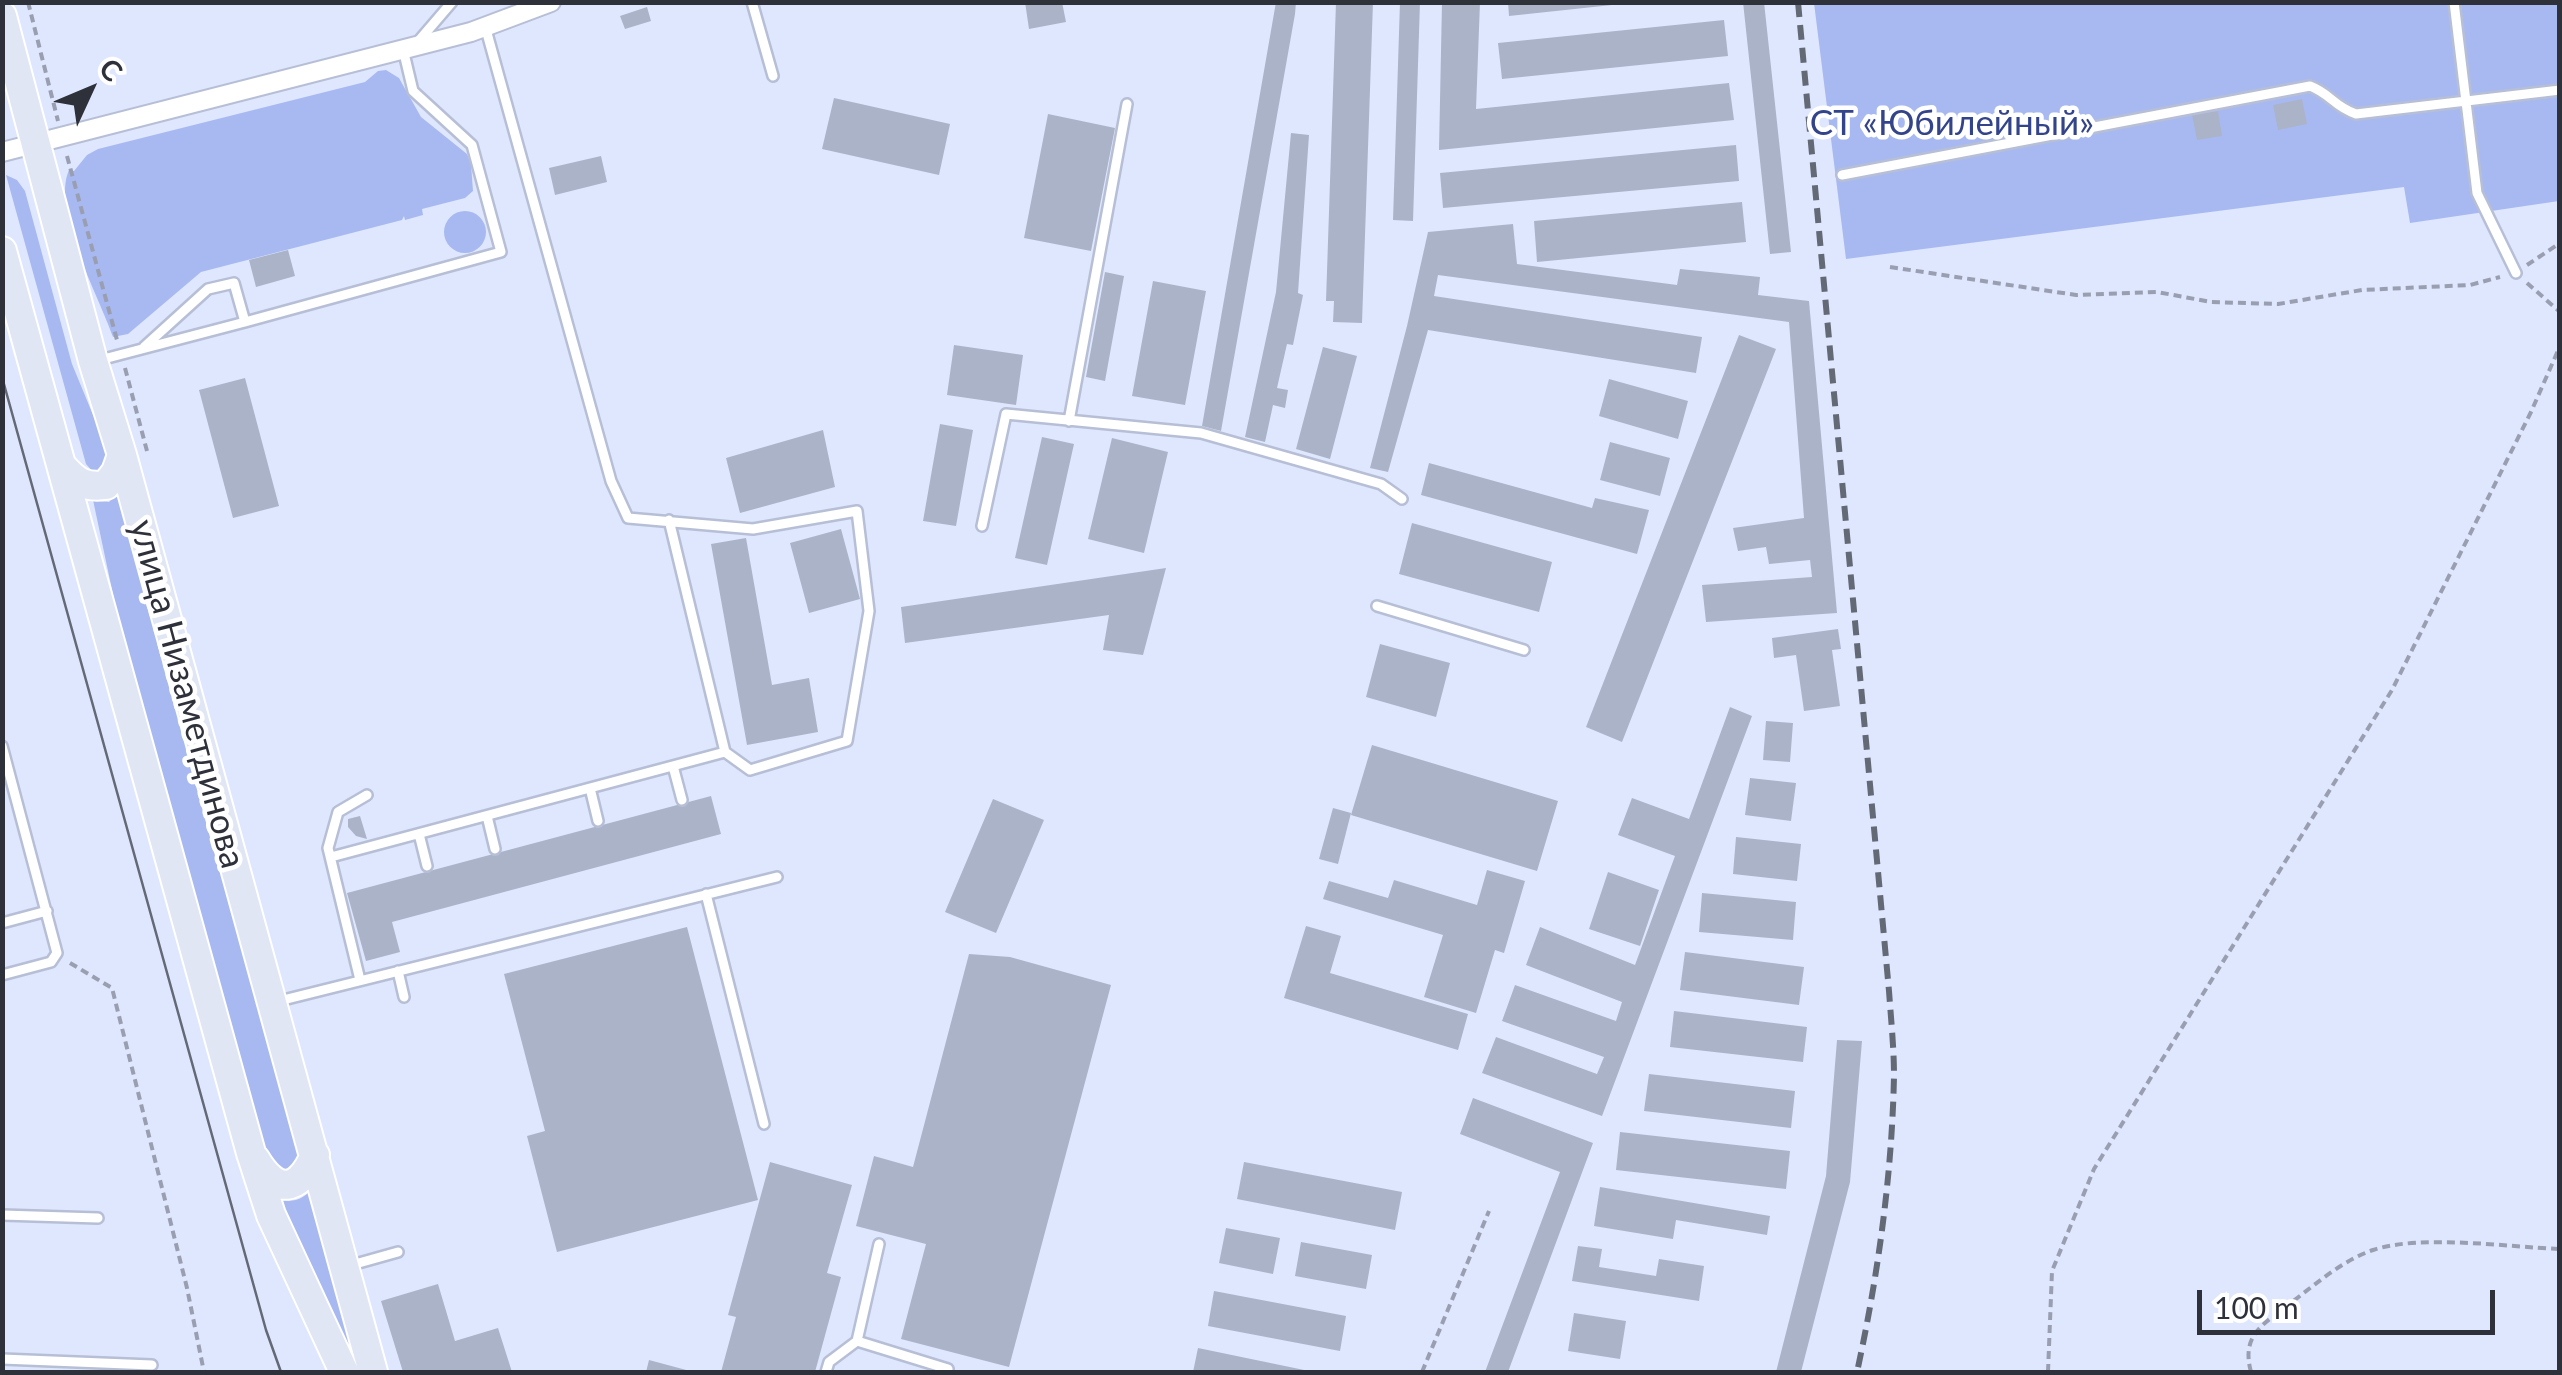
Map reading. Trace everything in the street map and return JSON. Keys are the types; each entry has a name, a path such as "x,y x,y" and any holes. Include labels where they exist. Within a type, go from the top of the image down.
{"main road":[{"name":"улица Низаметдинова","path":"2,16 93,361 373,1372"},
{"name":"улица Низаметдинова","path":"2,251 252,1153 272,1215 344,1372"},
{"path":"62,466 76,481 90,487 106,485 122,455"},
{"path":"252,1153 264,1175 279,1185 292,1185 306,1176 315,1154"}],"street":[{"path":"2,152 485,26 551,2"}],"lane":[{"path":"93,361 501,252 472,145 413,90 408,47 452,2"},
{"path":"752,2 773,76"},
{"path":"2454,2 2477,193 2516,273"},
{"path":"485,26 611,481 628,518 669,520 753,529 858,511 869,611 847,742 750,770 726,752 669,520"},
{"path":"1842,175 2310,86 2324,91 2336,107 2356,114 2560,90"},
{"path":"1069,422 1127,104"},
{"path":"144,347 208,290 234,283 245,322"},
{"path":"982,526 1006,414 1201,433 1380,484 1402,499"},
{"path":"1378,606 1524,650"},
{"path":"2,746 56,957 51,962 2,975"},
{"path":"331,857 726,752"},
{"path":"673,766 682,800"},
{"path":"590,788 598,821"},
{"path":"360,980 328,848 338,812 367,796"},
{"path":"487,816 495,849"},
{"path":"419,834 427,866"},
{"path":"272,1002 777,877"},
{"path":"706,894 764,1124"},
{"path":"2,923 47,912"},
{"path":"398,971 404,997"},
{"path":"2,1214 98,1218"},
{"path":"826,1372 830,1362 857,1341 880,1244"},
{"path":"345,1267 398,1252"},
{"path":"857,1341 947,1372"},
{"path":"2,1359 152,1365"}],"path":[{"path":"28,2 58,121"},
{"path":"1890,267 2076,295 2157,292 2211,302 2278,304 2362,290 2470,284 2516,273 2560,243"},
{"path":"2516,273 2560,312"},
{"path":"2048,1372 2052,1270 2094,1169 2392,690 2560,346"},
{"path":"56,957 84,969 112,988 187,1288 204,1372"},
{"path":"1422,1372 1489,1211"},
{"path":"2250,1372 2247,1358 2255,1330 2347,1261 2375,1249 2412,1242 2560,1249"}],"green space":[{"name":"СТ «Юбилейный»","path":"1814,3 2559,3 2559,201 2410,223 2404,187 1846,259"},
{"path":"386,70 399,78 421,117 467,154 473,191 465,198 422,209 423,215 405,220 404,216 402,220 201,272 128,334 113,337 71,230 65,187 69,170 74,171 87,155 98,149 365,82 378,71"},
{"path":"6,175 17,180 25,191 72,364 112,461 109,469 94,473 86,464"},
{"path":"465,211 480,217 486,232 480,247 465,253 450,247 444,232 450,217"},
{"path":"119,491 304,1159 286,1174 270,1169 118,618 93,500 109,502"},
{"path":"312,1188 362,1372 355,1372 279,1199 297,1200"}],"building":[{"path":"1025,2 1062,2 1066,22 1029,29"},
{"path":"1276,2 1296,2 1295,14 1221,431 1202,426"},
{"path":"1336,2 1373,2 1362,323 1333,322 1334,301 1326,301"},
{"path":"1400,2 1420,2 1413,221 1393,220"},
{"path":"1442,2 1480,2 1476,109 1729,83 1734,120 1439,150"},
{"path":"1508,2 1612,2 1612,5 1509,16"},
{"path":"1743,2 1764,2 1791,252 1770,254"},
{"path":"647,7 651,21 625,29 620,16"},
{"path":"1724,20 1728,56 1502,79 1498,43"},
{"path":"834,98 950,124 939,175 822,149"},
{"path":"2302,99 2307,124 2278,130 2273,105"},
{"path":"2218,111 2222,136 2197,140 2192,115"},
{"path":"1048,114 1115,128 1091,251 1024,238"},
{"path":"1291,133 1309,135 1298,293 1303,295 1293,345 1287,344 1277,388 1288,390 1285,408 1273,405 1265,442 1245,437 1276,292"},
{"path":"1736,145 1739,181 1443,208 1440,173"},
{"path":"601,156 607,182 555,195 549,168"},
{"path":"1742,202 1746,242 1537,262 1534,221"},
{"path":"1513,224 1517,264 1677,285 1680,269 1760,277 1758,295 1809,301 1837,613 1706,622 1702,585 1812,577 1810,560 1769,564 1766,547 1738,551 1733,528 1804,518 1789,322 1438,275 1434,296 1702,337 1696,373 1428,330 1388,472 1370,468 1428,232"},
{"path":"288,250 295,276 256,287 249,260"},
{"path":"1105,272 1124,276 1105,381 1086,377"},
{"path":"1153,281 1206,291 1185,405 1132,396"},
{"path":"1739,335 1776,349 1622,742 1586,727"},
{"path":"954,345 1023,355 1016,405 947,395"},
{"path":"1323,347 1357,356 1330,459 1296,449"},
{"path":"245,378 279,506 233,518 199,390"},
{"path":"1609,379 1688,401 1678,439 1599,416"},
{"path":"940,424 973,430 956,526 923,521"},
{"path":"823,430 835,487 740,513 726,458"},
{"path":"1042,437 1074,444 1047,565 1015,558"},
{"path":"1112,438 1168,452 1144,553 1088,539"},
{"path":"1610,442 1670,458 1660,496 1600,480"},
{"path":"1429,463 1592,508 1595,498 1649,510 1637,554 1421,495"},
{"path":"1412,523 1552,562 1539,612 1399,574"},
{"path":"841,529 860,599 809,613 790,543"},
{"path":"746,538 772,685 809,678 818,732 747,745 711,544"},
{"path":"1166,568 1143,655 1103,650 1109,615 905,643 901,607"},
{"path":"1838,629 1841,649 1832,650 1840,706 1804,711 1796,655 1774,658 1772,638"},
{"path":"1380,644 1450,663 1436,717 1366,697"},
{"path":"1730,707 1752,716 1602,1116 1482,1073 1496,1037 1597,1074 1604,1057 1502,1021 1515,985 1616,1021 1622,1002 1526,965 1540,927 1635,965 1675,856 1618,835 1632,798 1689,819"},
{"path":"1766,721 1793,723 1790,762 1763,760"},
{"path":"1372,745 1558,801 1537,871 1351,815"},
{"path":"1750,778 1796,783 1791,821 1745,815"},
{"path":"711,796 721,834 392,922 400,952 366,961 347,893"},
{"path":"993,799 1044,820 996,933 945,912"},
{"path":"1333,808 1351,813 1338,864 1319,859"},
{"path":"360,816 367,839 356,836 348,827 348,819"},
{"path":"1736,837 1801,844 1797,881 1733,874"},
{"path":"1487,870 1525,881 1504,953 1495,950 1476,1013 1424,997 1443,935 1323,899 1329,881 1388,898 1394,880 1477,905"},
{"path":"1608,872 1659,890 1640,946 1589,929"},
{"path":"1702,893 1796,902 1793,940 1699,932"},
{"path":"1306,926 1341,936 1330,973 1468,1014 1458,1050 1284,998"},
{"path":"687,927 758,1200 557,1252 527,1136 545,1131 504,974"},
{"path":"1685,952 1804,967 1799,1005 1680,990"},
{"path":"969,954 1010,957 1111,985 1009,1367 901,1339 926,1244 856,1226 874,1156 913,1167"},
{"path":"1674,1011 1807,1027 1803,1062 1670,1047"},
{"path":"1837,1040 1862,1041 1850,1182 1801,1372 1776,1372 1826,1176"},
{"path":"1649,1074 1795,1091 1791,1128 1644,1111"},
{"path":"1473,1098 1593,1143 1508,1372 1485,1372 1560,1172 1460,1134"},
{"path":"1620,1132 1790,1151 1786,1189 1616,1170"},
{"path":"770,1162 852,1185 827,1273 841,1277 815,1372 721,1372 736,1317 728,1315"},
{"path":"1244,1162 1402,1192 1395,1230 1237,1199"},
{"path":"1600,1187 1770,1216 1767,1235 1676,1220 1673,1239 1594,1226"},
{"path":"1226,1228 1280,1238 1273,1274 1219,1263"},
{"path":"1301,1242 1372,1255 1366,1289 1295,1276"},
{"path":"1578,1246 1602,1249 1599,1267 1656,1276 1659,1259 1704,1266 1699,1301 1572,1281"},
{"path":"438,1284 455,1341 498,1328 512,1372 403,1372 381,1301"},
{"path":"1214,1291 1346,1316 1340,1351 1208,1326"},
{"path":"1574,1313 1626,1321 1620,1359 1568,1351"},
{"path":"1198,1348 1309,1371 1309,1372 1193,1372"},
{"path":"649,1360 690,1371 690,1372 646,1372"}],"tram line":[{"path":"2,377 266,1330 281,1372"}],"railway":[{"path":"1798,2 1894,1055 1887,1188 1857,1372"}]}
